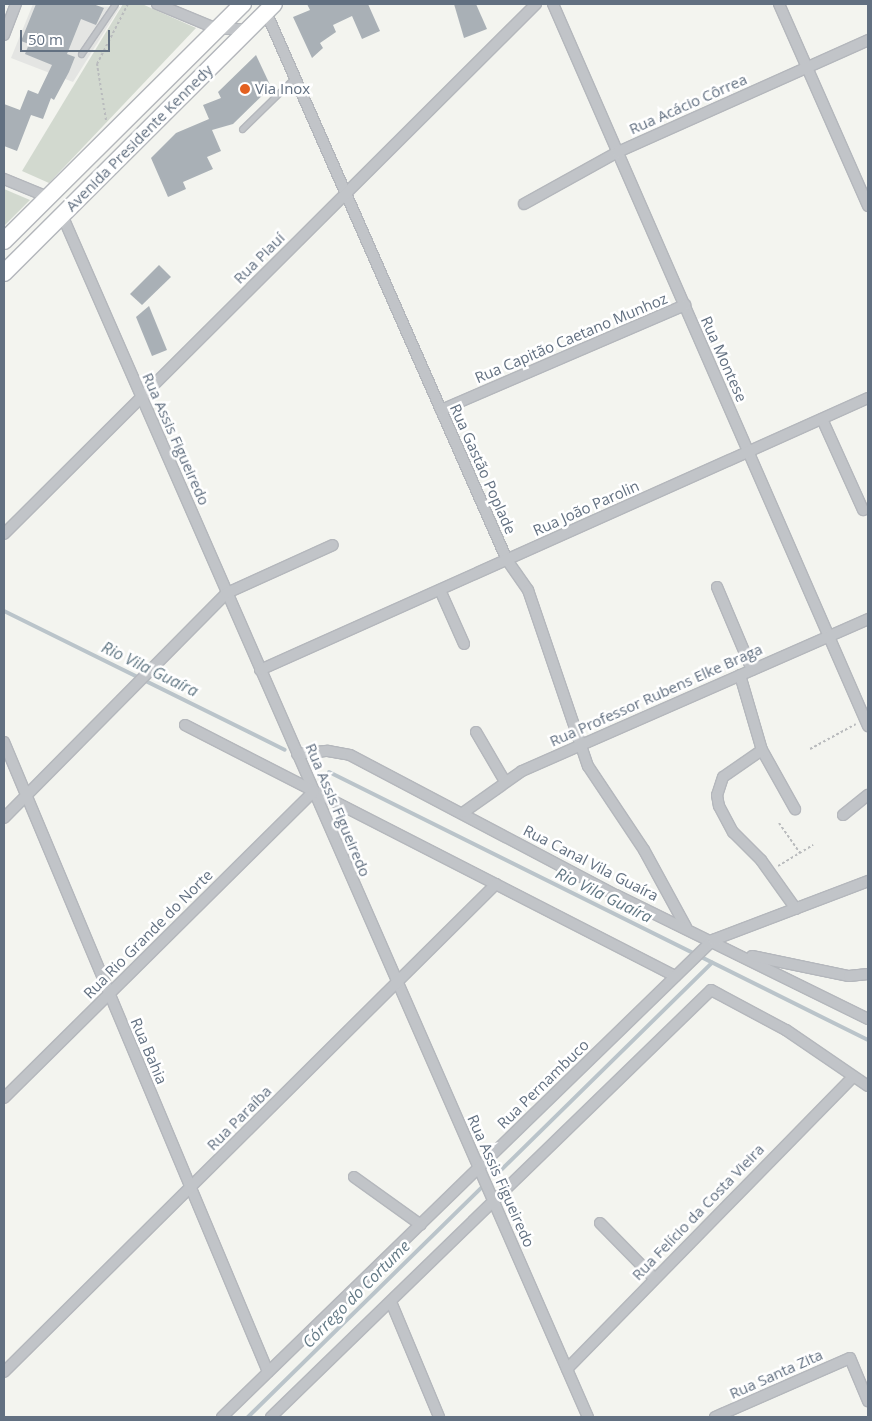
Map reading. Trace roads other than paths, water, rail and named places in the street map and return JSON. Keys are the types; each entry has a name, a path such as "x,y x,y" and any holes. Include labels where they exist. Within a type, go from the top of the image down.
{"main road":[{"name":"Avenida Presidente Kennedy","path":"4,241 243,4"},
{"name":"Avenida Presidente Kennedy","path":"4,273 270,8"}],"street":[{"path":"4,35 16,4"},
{"path":"157,4 218,29 248,29"},
{"name":"Rua Piauí","path":"4,534 536,4"},
{"name":"Rua Montese","path":"553,4 867,723"},
{"path":"779,4 868,206"},
{"name":"Rua Gastão Poplade","path":"270,8 295,78 507,560 522,578 538,614 580,745 594,778 644,850 686,927"},
{"name":"Rua Acácio Côrrea","path":"524,204 618,152 868,40"},
{"path":"4,179 48,197"},
{"name":"Rua Assis Figueiredo","path":"62,215 588,1417"},
{"name":"Rua Capitão Caetano Munhoz","path":"441,410 685,305"},
{"name":"Rua João Parolin","path":"260,670 868,398"},
{"path":"822,419 863,510"},
{"path":"4,818 151,672 227,593 333,545"},
{"path":"717,587 752,670"},
{"path":"440,590 464,644"},
{"name":"Rua Professor Rubens Elke Braga","path":"464,812 504,780 868,619"},
{"path":"740,675 762,750 795,809"},
{"path":"185,725 675,976"},
{"path":"476,732 504,780"},
{"name":"Rua Bahia","path":"4,742 268,1372"},
{"path":"762,750 729,770 717,795 733,832 770,871 796,909"},
{"name":"Rua Canal Vila Guaíra","path":"297,754 328,751 350,755 464,812 555,864 713,940 868,1019"},
{"name":"Rua Rio Grande do Norte","path":"4,1098 314,791"},
{"path":"843,815 868,795"},
{"name":"Rua Pernambuco","path":"222,1417 702,949 713,940 868,882"},
{"name":"Rua Paraíba","path":"4,1372 496,884"},
{"path":"741,954 849,976 868,974"},
{"path":"271,1417 711,990 786,1030 868,1086"},
{"name":"Rua Felício da Costa Vieira","path":"567,1369 654,1278 853,1077"},
{"path":"354,1177 421,1225"},
{"path":"600,1222 654,1278"},
{"path":"391,1302 439,1417"},
{"name":"Rua Santa Zita","path":"715,1417 850,1358 868,1401"},
{"path":"282,1406 287,1417"}],"lane":[{"path":"81,54 115,4"},
{"path":"242,130 295,78"}],"waterway":[{"name":"Rio Vila Guaíra","path":"4,611 285,750"},
{"name":"Rio Vila Guaíra","path":"329,772 868,1040"},
{"name":"Córrego do Cortume","path":"496,1175 712,963"},
{"name":"Córrego do Cortume","path":"248,1417 481,1188"}],"place":[{"name":"Via Inox","path":"245,89"}]}
